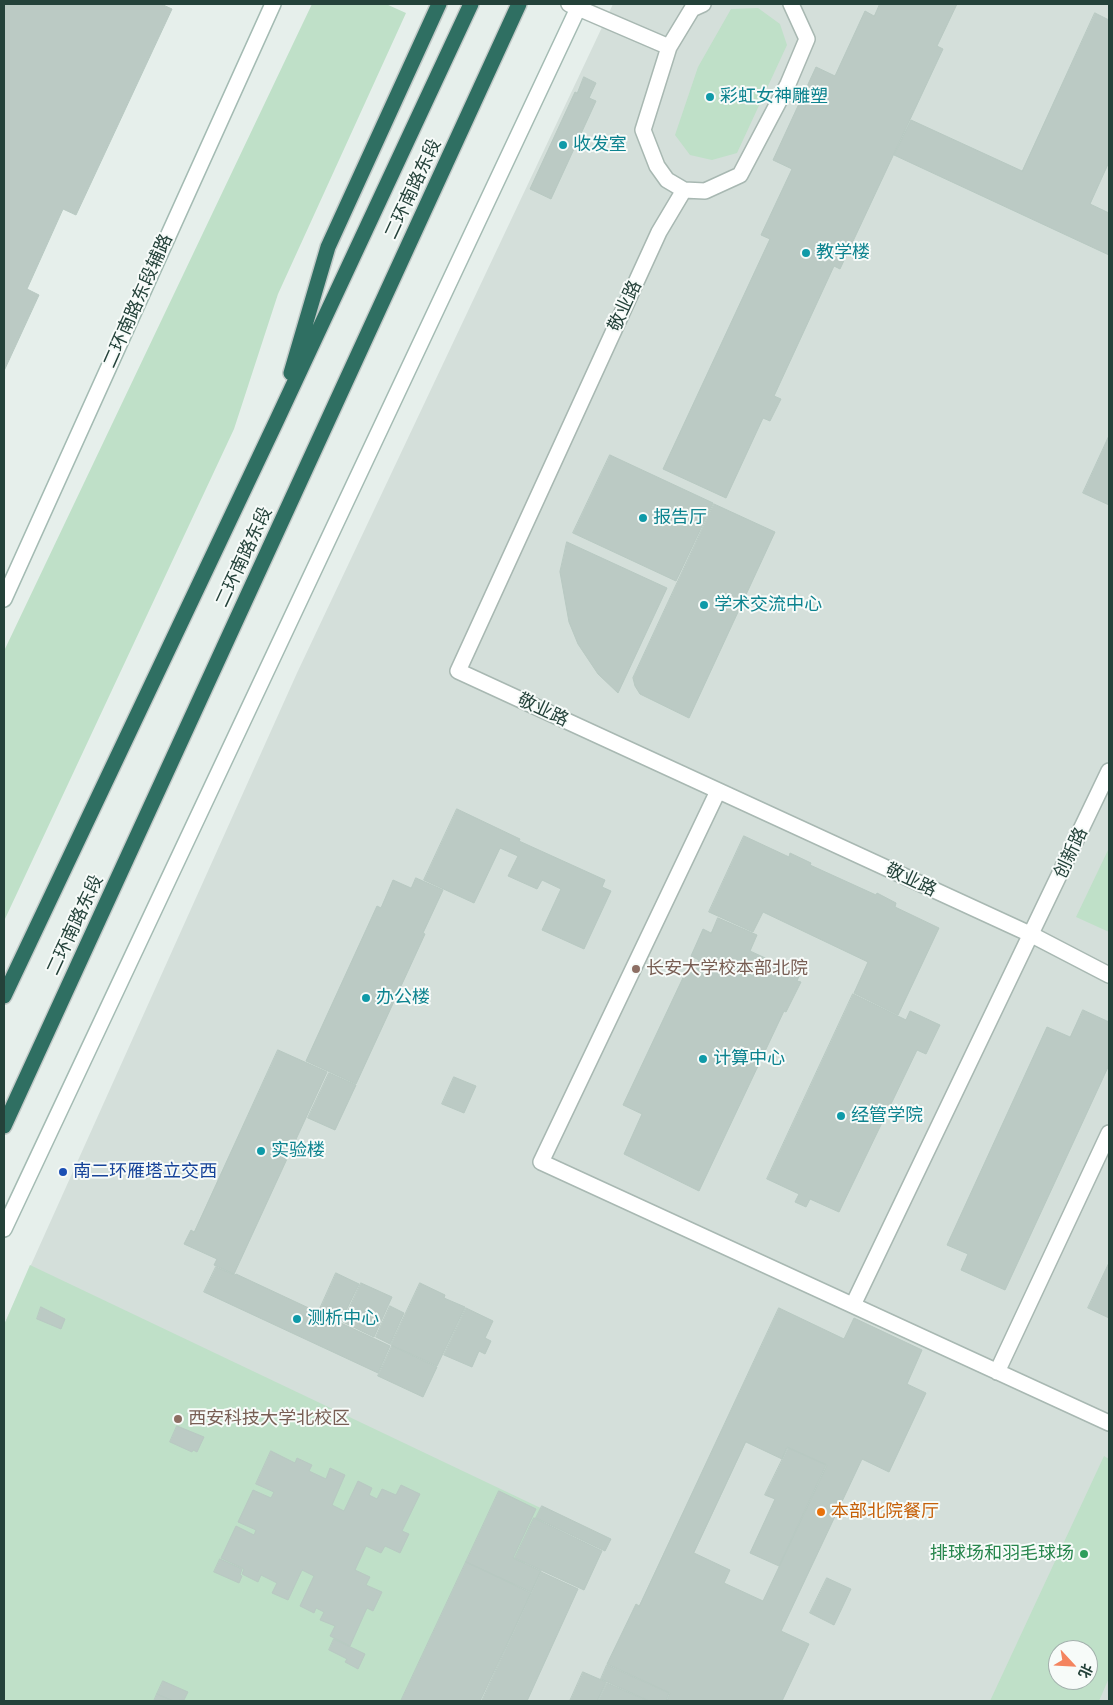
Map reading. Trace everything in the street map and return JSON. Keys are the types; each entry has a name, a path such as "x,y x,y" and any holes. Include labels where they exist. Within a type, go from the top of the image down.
{"highway":[{"name":"二环南路东段","path":"4,996 276,422 471,4"},
{"name":"二环南路东段","path":"4,1126 519,4"},
{"path":"276,422 328,247 434,7"}],"street":[{"name":"二环南路东段辅路","path":"4,599 273,4"},
{"path":"702,4 692,9 669,47 643,130 657,166 667,180 684,190 705,191 740,175 788,84 807,39 791,4"},
{"path":"4,1229 576,5 669,47"},
{"name":"敬业路","path":"684,190 659,232 458,671 1032,936 1109,975"},
{"name":"创新路","path":"853,1305 1032,936 1109,772"},
{"path":"718,791 541,1162 1109,1424"},
{"path":"997,1372 1109,1133"}],"shaded area":[{"name":"长安大学校本部北院","path":"613,4 1109,4 1109,1701 4,1701 4,1325 297,673"}],"green space":[{"path":"312,4 386,4 406,13 278,294 234,429 4,921 4,651"},
{"path":"758,8 780,24 787,45 737,153 712,160 690,155 675,135 698,67 731,9"},
{"path":"1109,848 1109,932 1076,917"},
{"name":"西安科技大学北校区","path":"30,1265 549,1512 460,1701 4,1701 4,1325"},
{"name":"排球场和羽毛球场","path":"1104,1456 1109,1459 1109,1678 1099,1701 990,1701"}],"building":[{"path":"4,4 161,4 172,9 76,215 63,209 27,289 39,295 4,371"},
{"name":"教学楼","path":"880,4 957,4 937,46 943,49 840,269 834,266 774,396 781,399 770,421 763,418 726,498 663,469 770,239 761,235 792,169 773,160 816,67 835,76 865,11 874,16"},
{"path":"1095,13 1109,20 1109,162 1090,204 1109,213 1109,255 894,155 911,120 1022,171"},
{"name":"收发室","path":"584,77 596,83 589,98 596,101 551,199 530,189 575,92 577,93"},
{"path":"1109,436 1109,505 1083,493"},
{"name":"报告厅","path":"610,455 713,503 676,581 573,533"},
{"name":"学术交流中心","path":"714,504 775,532 689,718 640,694 633,678"},
{"path":"567,542 667,588 618,693 598,674 578,644 569,622 560,572"},
{"path":"457,809 520,839 519,841 605,880 602,887 611,891 584,949 542,930 561,889 542,880 537,889 508,876 518,856 500,848 474,903 424,880"},
{"path":"744,836 789,857 790,853 811,863 810,865 876,895 877,893 896,903 895,907 939,928 898,1015 854,993 868,962 763,912 753,932 709,912"},
{"name":"办公楼","path":"416,878 443,890 423,933 425,934 356,1084 306,1061 377,906 381,908 393,880 411,888"},
{"name":"计算中心","path":"718,918 757,935 750,951 800,974 797,981 801,982 786,1012 784,1011 699,1191 624,1154 642,1114 623,1105 689,965 695,968 699,960 691,956 703,929 711,933"},
{"name":"经管学院","path":"853,994 906,1020 910,1011 940,1025 926,1054 917,1050 839,1212 810,1199 806,1207 795,1202 799,1194 767,1179"},
{"path":"1083,1010 1109,1022 1109,1065 1005,1290 961,1270 968,1254 947,1245 1047,1027 1070,1037"},
{"name":"实验楼","path":"278,1050 327,1072 234,1274 214,1265 217,1259 184,1244 191,1230 194,1232"},
{"path":"329,1073 356,1085 335,1130 308,1118"},
{"path":"454,1077 476,1086 464,1113 442,1104"},
{"path":"1109,1263 1109,1318 1088,1308"},
{"name":"测析中心","path":"216,1267 236,1274 390,1346 378,1373 204,1292"},
{"path":"336,1273 359,1284 341,1321 319,1311"},
{"path":"361,1283 392,1297 374,1337 343,1322"},
{"path":"420,1283 445,1295 444,1298 465,1307 437,1366 391,1345"},
{"path":"390,1306 404,1313 390,1344 376,1337"},
{"path":"41,1307 65,1319 61,1329 37,1319"},
{"path":"466,1308 493,1321 485,1338 491,1341 485,1354 479,1351 472,1367 444,1355"},
{"name":"本部北院餐厅","path":"779,1308 844,1339 854,1318 922,1350 907,1384 926,1393 889,1472 862,1459 781,1631 809,1644 782,1701 667,1701 670,1693 607,1664 636,1604 639,1606","holes":["746,1442 782,1459 787,1447 827,1465 763,1601 724,1583 730,1570 694,1553"]},
{"path":"392,1346 437,1367 423,1397 378,1376"},
{"path":"177,1426 204,1437 197,1452 193,1450 192,1452 170,1442"},
{"path":"788,1448 826,1465 779,1566 750,1553 775,1499 765,1495"},
{"path":"271,1451 295,1463 297,1458 312,1465 309,1471 326,1479 330,1468 345,1475 332,1505 344,1511 358,1481 372,1488 369,1495 377,1499 382,1489 396,1495 401,1485 420,1494 402,1531 409,1534 400,1553 385,1546 381,1553 366,1546 355,1570 370,1577 366,1585 382,1592 373,1611 367,1608 350,1646 330,1636 335,1626 320,1620 324,1612 316,1608 314,1613 300,1606 314,1576 302,1570 288,1600 272,1593 277,1583 261,1575 258,1582 242,1574 244,1569 221,1558 236,1526 254,1535 256,1530 238,1522 253,1490 271,1498 274,1492 256,1484"},
{"path":"499,1491 536,1509 513,1558 541,1571 531,1592 466,1562"},
{"path":"542,1506 611,1539 605,1551 536,1518"},
{"path":"534,1518 602,1551 584,1590 515,1558"},
{"path":"220,1559 242,1569 239,1583 214,1572"},
{"path":"466,1562 531,1593 480,1701 401,1701"},
{"path":"541,1572 578,1589 527,1701 482,1701"},
{"path":"827,1578 851,1589 834,1625 810,1613"},
{"path":"334,1639 365,1654 358,1669 345,1662 347,1659 329,1650"},
{"path":"607,1665 669,1693 666,1701 649,1701 601,1679"},
{"path":"583,1672 606,1682 597,1701 570,1701"},
{"path":"163,1681 188,1692 184,1700 173,1701 157,1694"},
{"path":"607,1683 648,1701 598,1701"},
{"path":"157,1694 172,1701 154,1701"}],"place":[{"name":"彩虹女神雕塑","path":"710,97"},
{"name":"收发室","path":"563,145"},
{"name":"教学楼","path":"806,253"},
{"name":"报告厅","path":"643,518"},
{"name":"学术交流中心","path":"704,605"},
{"name":"长安大学校本部北院","path":"636,969"},
{"name":"办公楼","path":"366,998"},
{"name":"计算中心","path":"703,1059"},
{"name":"经管学院","path":"841,1116"},
{"name":"实验楼","path":"261,1151"},
{"name":"南二环雁塔立交西","path":"63,1172"},
{"name":"测析中心","path":"297,1319"},
{"name":"西安科技大学北校区","path":"178,1419"},
{"name":"本部北院餐厅","path":"821,1512"},
{"name":"排球场和羽毛球场","path":"1084,1554"}]}
